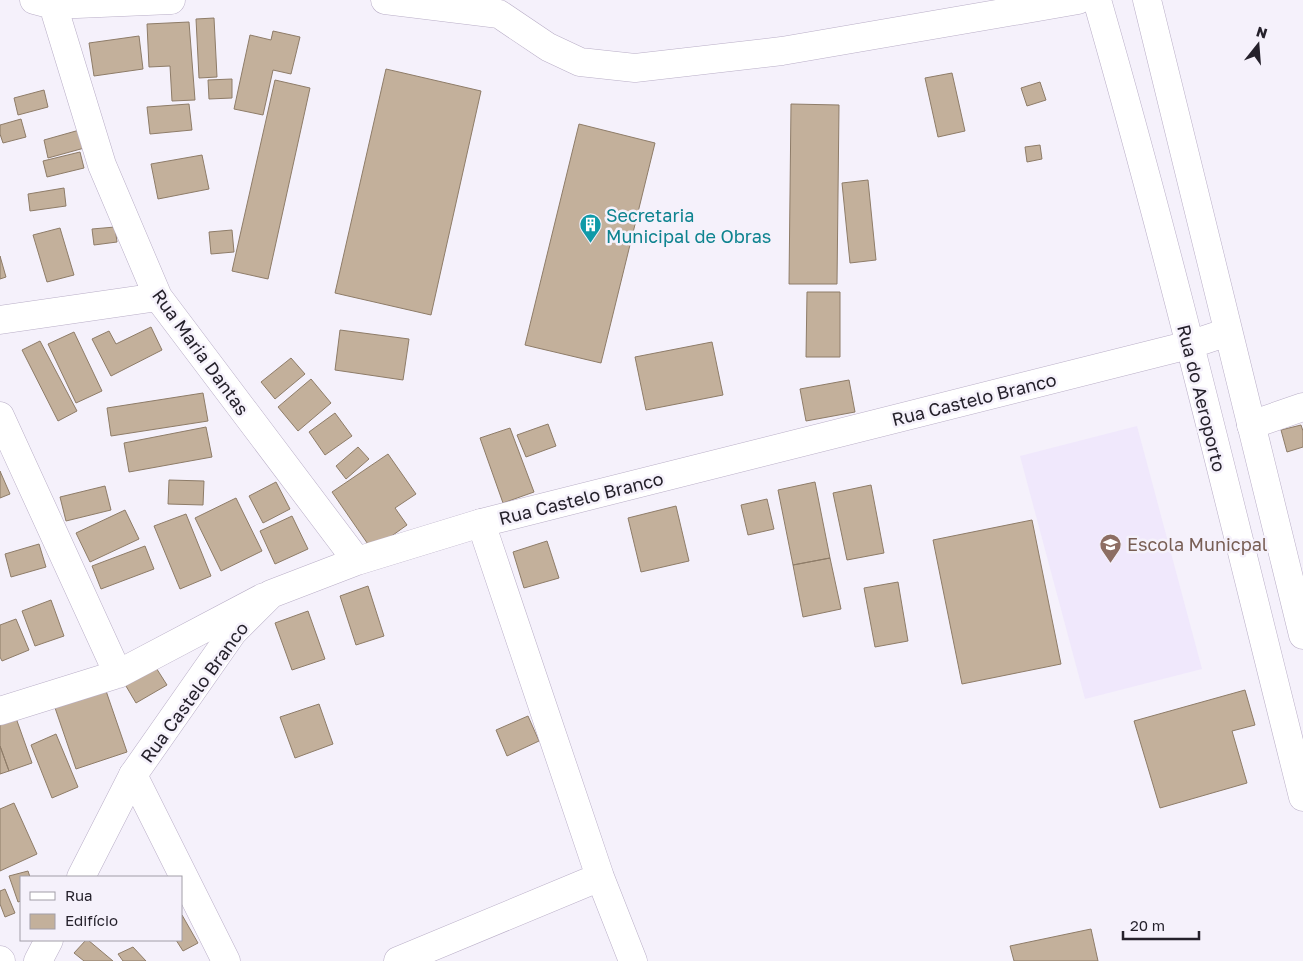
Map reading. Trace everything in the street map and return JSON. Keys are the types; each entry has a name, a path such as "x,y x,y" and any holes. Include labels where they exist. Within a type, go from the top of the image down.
{"street":[{"path":"44,2 171,0"},
{"path":"385,0 499,14 548,47 580,62 635,68 782,51 1078,0"},
{"name":"Rua do Aeroporto","path":"1097,0 1126,102 1189,345 1303,797"},
{"path":"1147,0 1303,635"},
{"name":"Rua Maria Dantas","path":"44,2 102,165 158,297 357,561"},
{"path":"0,320 158,297"},
{"name":"Rua Castelo Branco","path":"81,876 133,774 233,632 271,594 357,561 481,523 1189,345 1228,332"},
{"path":"1251,425 1303,407"},
{"path":"0,416 118,674"},
{"path":"481,523 600,877 633,961"},
{"path":"0,711 118,674 271,594"},
{"path":"133,774 226,961"},
{"path":"398,961 600,877"},
{"path":"38,961 48,941"}],"shaded area":[{"name":"Escola Municpal","path":"1137,426 1202,669 1085,699 1020,456"}],"building":[{"path":"214,18 217,77 199,78 196,19"},
{"path":"189,22 195,100 172,101 170,66 149,67 147,24"},
{"path":"273,31 300,37 291,74 273,70 263,115 234,109 250,35 271,40"},
{"path":"139,36 143,69 94,76 89,43"},
{"path":"386,69 481,91 431,315 335,293"},
{"path":"952,73 965,131 938,137 925,78"},
{"path":"232,79 232,98 209,99 208,80"},
{"path":"275,80 310,88 268,279 232,271"},
{"path":"1040,82 1046,100 1027,106 1021,88"},
{"path":"44,90 48,107 18,115 14,98"},
{"path":"189,104 192,130 150,134 147,107"},
{"path":"791,104 839,105 837,284 789,284"},
{"path":"21,119 26,137 3,143 0,125"},
{"name":"Secretaria Municipal de Obras","path":"579,124 655,143 601,363 525,345"},
{"path":"83,129 88,147 48,158 44,140"},
{"path":"1040,145 1042,159 1027,162 1025,147"},
{"path":"80,152 84,168 47,177 43,161"},
{"path":"202,155 209,189 158,199 151,164"},
{"path":"868,180 876,260 850,263 842,183"},
{"path":"64,188 66,206 30,211 28,194"},
{"path":"115,227 117,242 94,245 92,229"},
{"path":"60,228 74,275 47,282 33,235"},
{"path":"232,230 234,252 211,254 209,232"},
{"path":"0,256 6,277 0,279"},
{"path":"807,292 840,292 840,357 806,357"},
{"path":"151,327 162,350 111,376 92,339 109,331 116,344"},
{"path":"340,330 409,339 403,380 335,370"},
{"path":"74,332 102,391 76,403 48,344"},
{"path":"40,341 77,411 58,421 22,350"},
{"path":"712,342 723,395 646,410 635,357"},
{"path":"291,358 305,374 275,399 261,382"},
{"path":"311,379 331,403 298,431 278,407"},
{"path":"849,380 855,412 806,421 800,389"},
{"path":"203,393 208,421 111,436 107,408"},
{"path":"335,413 352,436 325,455 309,432"},
{"path":"548,424 556,446 526,457 517,435"},
{"path":"1301,425 1303,447 1287,452 1281,430"},
{"path":"206,427 212,457 129,472 124,443"},
{"path":"510,428 534,492 503,503 480,438"},
{"path":"358,447 369,459 346,479 336,466"},
{"path":"388,454 416,494 395,508 407,525 372,550 332,492"},
{"path":"0,471 10,494 0,498"},
{"path":"169,480 204,481 203,505 168,504"},
{"path":"276,482 290,509 263,523 249,496"},
{"path":"815,482 830,558 793,565 778,490"},
{"path":"871,485 884,553 847,560 833,493"},
{"path":"105,486 111,510 66,521 60,497"},
{"path":"236,498 262,551 221,571 195,518"},
{"path":"767,499 774,529 748,535 741,505"},
{"path":"676,506 689,561 641,572 628,518"},
{"path":"125,510 139,539 90,562 76,533"},
{"path":"186,514 211,576 180,589 154,526"},
{"path":"292,516 308,549 275,564 260,531"},
{"path":"1032,520 1061,664 962,684 933,540"},
{"path":"547,541 559,578 524,588 513,552"},
{"path":"39,544 46,567 11,577 5,554"},
{"path":"145,546 154,569 101,589 92,566"},
{"path":"830,558 841,609 803,617 793,565"},
{"path":"898,582 908,641 875,647 864,588"},
{"path":"368,586 384,636 356,645 340,596"},
{"path":"51,600 64,636 35,646 22,611"},
{"path":"308,611 325,659 292,670 275,623"},
{"path":"16,619 29,650 2,661 0,657 0,625"},
{"path":"153,663 167,685 136,703 123,681"},
{"path":"104,685 127,752 76,769 53,702"},
{"path":"1245,690 1255,725 1232,731 1247,783 1160,808 1134,721"},
{"path":"319,704 333,744 295,758 280,717"},
{"path":"528,716 539,741 507,756 496,730"},
{"path":"16,718 32,763 9,771 0,746 0,724"},
{"path":"56,734 78,787 52,798 31,745"},
{"path":"0,746 9,771 0,774"},
{"path":"14,803 37,854 0,871 0,809"},
{"path":"28,871 30,876 20,876 20,901 18,902 9,876"},
{"path":"5,889 15,913 5,917 0,904 0,891"},
{"path":"182,915 198,943 183,951 177,941 182,941"},
{"path":"1091,929 1098,961 1014,961 1010,946"},
{"path":"85,941 89,941 113,961 84,961 74,953"},
{"path":"133,947 146,961 123,961 118,954"}],"place":[{"name":"Secretaria Municipal de Obras","path":"590,244"},
{"name":"Escola Municpal","path":"1111,563"}]}
